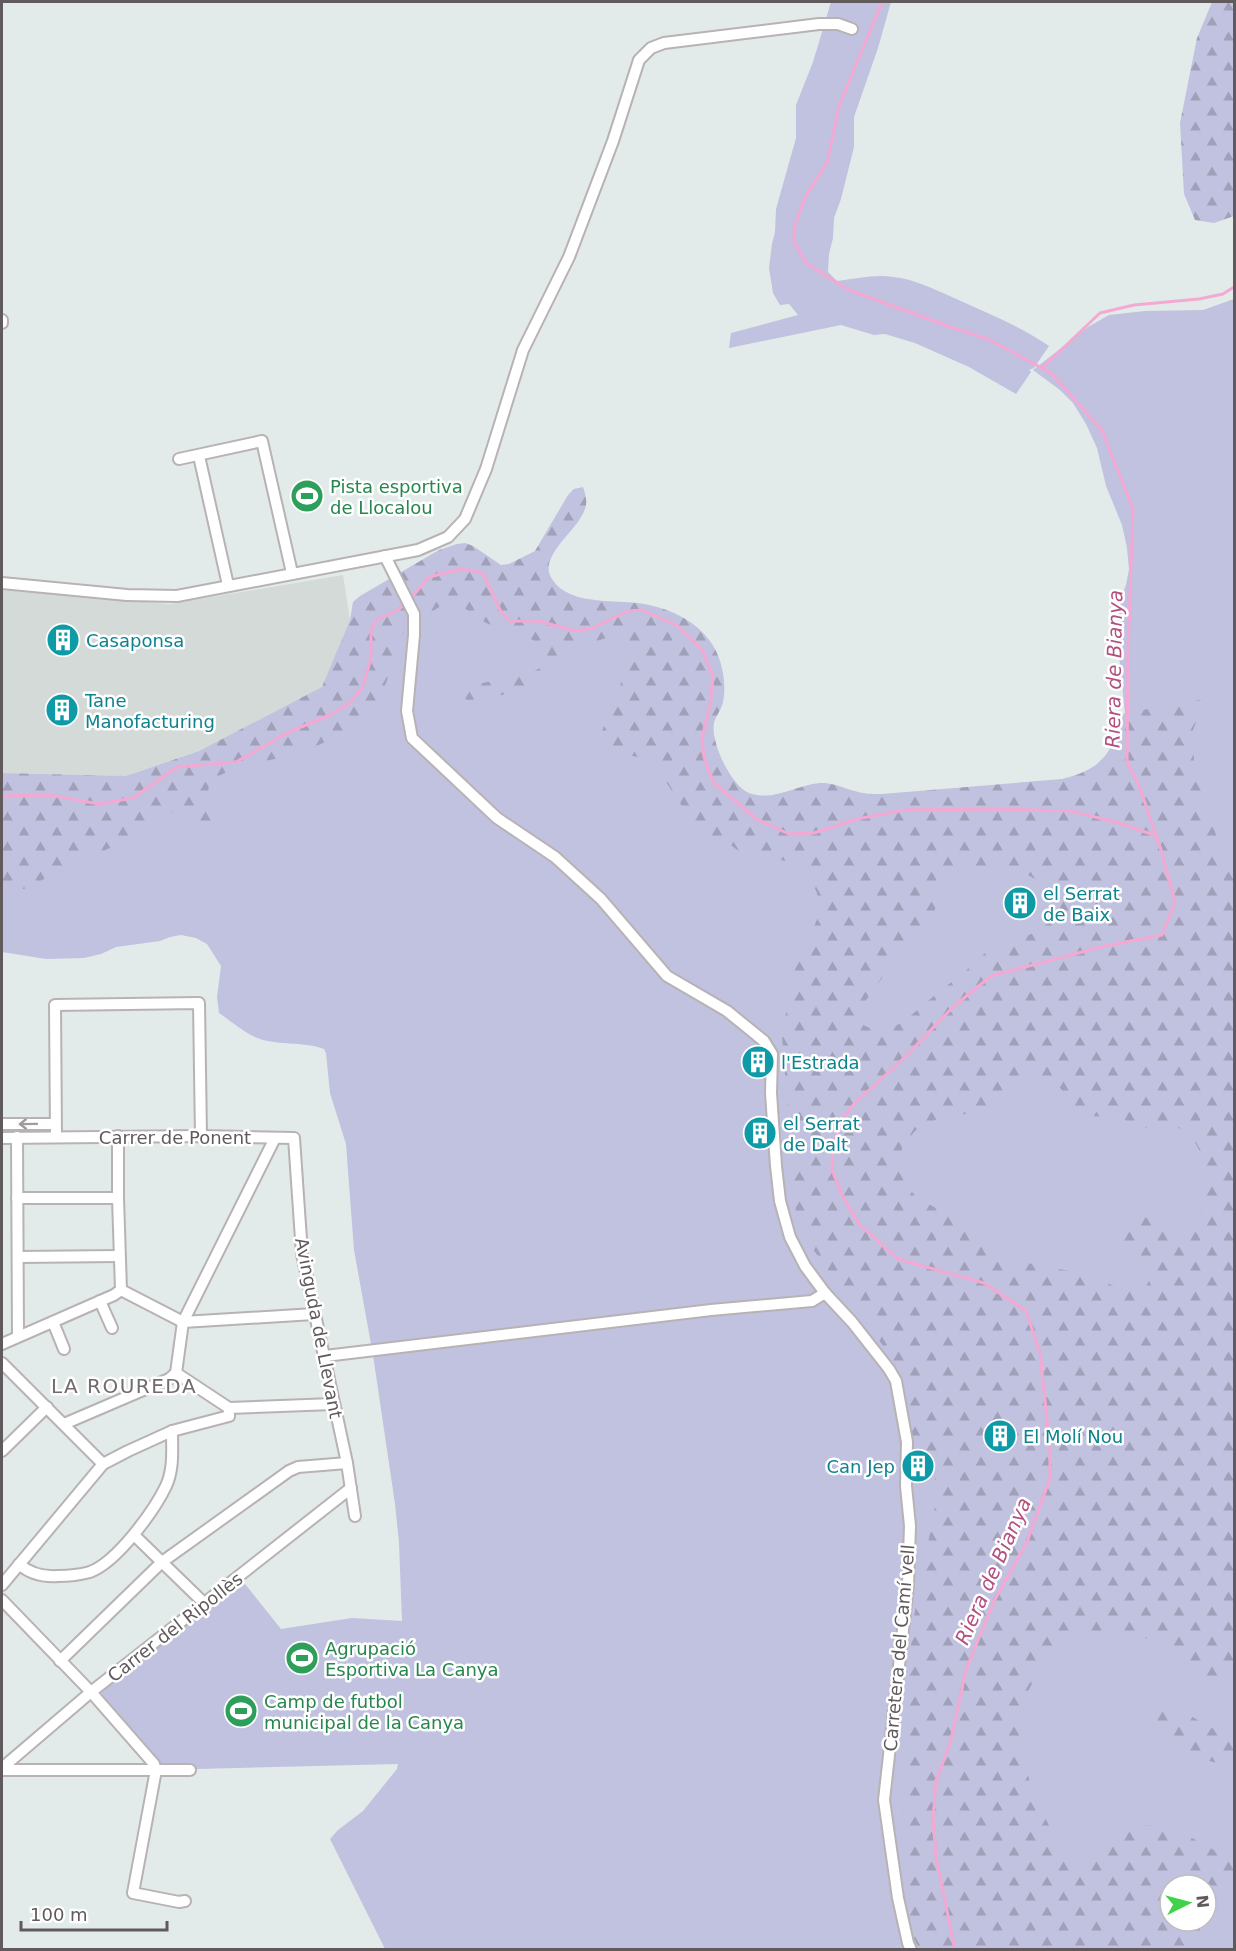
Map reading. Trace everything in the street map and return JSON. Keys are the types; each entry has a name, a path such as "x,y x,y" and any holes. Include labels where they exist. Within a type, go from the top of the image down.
{"street":[{"path":"2,583 127,595 177,596 418,550 448,537 465,519 486,469 523,350 569,257 639,60 651,48 664,43 819,24 838,24 852,29"},
{"path":"179,459 262,441 292,573"},
{"path":"199,456 228,585"},
{"name":"Carretera del Camí vell","path":"385,556 414,614 407,711 412,738 496,818 555,857 601,899 667,976 727,1011 764,1041 772,1054 772,1114 780,1201 790,1237 805,1266 825,1293 852,1322 896,1381 907,1442 906,1486 910,1526 908,1585 884,1800 898,1898 911,1950"},
{"path":"56,1137 55,1005 200,1003 201,1136"},
{"path":"2,1124 56,1124"},
{"name":"Carrer de Ponent","path":"2,1137 294,1138"},
{"path":"17,1137 18,1336"},
{"path":"118,1137 117,1198 121,1290"},
{"path":"64,1424 169,1379 176,1373 183,1322 275,1138"},
{"name":"Avinguda de Llevant","path":"294,1138 302,1254 347,1463 355,1516"},
{"path":"17,1198 117,1198"},
{"path":"18,1257 119,1256"},
{"path":"121,1290 183,1322 314,1314"},
{"path":"2,1344 121,1290"},
{"path":"325,1356 711,1310 812,1301 825,1293"},
{"path":"100,1301 112,1328"},
{"path":"53,1322 64,1349"},
{"path":"2,1363 103,1464"},
{"path":"176,1373 229,1408 333,1404"},
{"path":"2,1451 47,1407"},
{"path":"2,1586 103,1464 172,1431 229,1416 229,1408"},
{"path":"19,1564 28,1572 50,1577 91,1571 112,1558 134,1535 166,1487 171,1471 172,1431"},
{"path":"60,1661 162,1562 289,1471 298,1467 347,1463"},
{"name":"Carrer del Ripollès","path":"2,1769 91,1692 351,1488"},
{"path":"134,1535 205,1604"},
{"path":"2,1600 91,1692 154,1764 156,1770 133,1893 179,1902 185,1901"},
{"path":"2,1769 190,1770"}],"shaded area":[{"path":"343,575 350,620 323,687 199,751 126,776 2,773 2,590 170,604"}],"green space":[{"path":"831,2 891,2 854,117 854,147 834,218 828,272 837,281 886,276 916,282 1003,320 1049,346 1034,368 1029,370 1031,372 1016,394 969,367 915,343 885,334 874,335 841,325 729,348 731,333 798,315 789,304 780,305 773,293 769,268 776,209 796,138 796,105 813,62"},
{"path":"1212,2 1234,2 1234,216 1214,223 1195,220 1184,194 1180,123 1197,38"},
{"path":"1234,299 1234,1949 385,1949 330,1839 363,1811 397,1769 398,1764 156,1770 97,1687 245,1584 281,1629 352,1618 402,1621 395,1504 373,1355 354,1250 346,1144 330,1093 326,1053 324,1049 307,1045 263,1040 240,1028 219,1013 217,997 221,966 207,944 196,938 181,935 160,941 116,947 84,958 46,959 2,952 2,803 53,795 274,743 404,593 620,616 711,796 1104,818 1125,714 1116,624 1119,602 1129,569 1127,548 1122,525 1106,486 1097,448 1086,424 1073,403 1033,370 1088,327 1109,315 1145,311 1203,310"},
{"name":"Pista esportiva de Llocalou","path":"315,482 321,504 299,510 293,488"},
{"path":"583,487 586,505 583,514 550,561 549,570 552,579 560,588 583,598 638,603 667,610 691,623 704,634 718,655 724,679 723,702 714,723 715,741 729,773 742,789 749,793 767,796 811,784 824,783 861,793 882,794 1062,779 1086,771 1103,758 1113,740 1115,715 1204,699 1193,730 1194,766 1227,869 1234,864 1234,1671 1205,1682 1197,1681 1168,1645 1158,1640 1112,1633 1085,1634 1042,1665 1026,1695 1019,1725 1031,1788 1062,1853 1074,1859 1085,1859 1095,1856 1134,1829 1156,1826 1179,1832 1212,1849 1234,1857 1234,1888 1218,1899 1218,1873 1158,1873 1158,1933 1200,1933 1200,1949 919,1949 907,1924 903,1805 912,1627 938,1491 930,1457 912,1456 900,1379 886,1350 797,1227 782,1035 794,971 820,913 817,893 810,878 786,861 740,852 723,839 698,831 667,783 648,761 615,754 601,734 608,716 619,701 621,681 630,656 631,647 626,639 614,637 588,645 535,681 514,692 474,700 466,699 458,696 480,684 535,671 545,665 547,656 543,649 530,638 489,624 457,605 445,604 401,636 384,689 371,710 354,726 296,754 241,767 210,782 212,833 204,835 192,812 178,810 160,818 121,843 58,871 28,888 8,892 2,896 2,773 126,776 199,751 322,687 350,620 353,602 360,596 439,550 457,544 465,543 473,546 501,565 509,564 535,551 568,495 574,489","holes":["982,866 1023,873 1041,884 1052,901 1051,919 1033,933 985,953 905,1021 878,1030 862,1024 860,1015 862,1006 907,943 930,923 944,884 963,869","1030,1075 1047,1076 1055,1081 1078,1112 1085,1116 1120,1117 1136,1127 1145,1128 1171,1125 1188,1132 1202,1155 1209,1181 1201,1209 1181,1228 1172,1230 1155,1224 1141,1214 1123,1214 1121,1223 1123,1238 1150,1267 1151,1275 1147,1285 1140,1290 1114,1286 1087,1274 1035,1265 987,1247 952,1217 916,1197 904,1182 900,1163 901,1153 903,1145 915,1131 938,1119 955,1117 997,1104"]},
{"path":"1164,1706 1183,1712 1234,1737 1234,1759 1218,1763 1192,1757 1156,1733 1150,1726 1148,1715 1154,1707"}],"waterway":[{"name":"Riera de Bianya","path":"882,2 839,106 827,163 805,197 794,228 794,242 806,263 849,290 990,340 1051,373 1102,430 1133,509 1127,761 1140,788 1161,850 1175,902 1162,935 1105,946 991,976 953,1007 905,1057 855,1103 843,1118 833,1144 832,1170 842,1195 859,1224 898,1259 984,1283 1026,1311 1040,1353 1050,1448 1050,1478 1027,1542 994,1601 966,1670 951,1740 936,1781 933,1819 936,1857 955,1950"},
{"path":"1042,368 1100,313 1134,305 1199,299 1223,294 1234,287"},
{"path":"411,598 429,577 461,569 483,573 501,612 510,621 538,621 576,631 592,628 629,611 642,610 678,626 703,651 713,677 710,705 702,738 704,757 713,782 756,819 789,834 814,833 857,819 904,810 1000,809 1071,811 1119,823 1157,836"},
{"path":"2,796 50,795 99,804 133,798 177,767 236,762 289,732 330,715 349,704 362,688 371,659 371,630 376,620 398,610 406,603"}],"place":[{"name":"Pista esportiva de Llocalou","path":"307,496"},
{"name":"Casaponsa","path":"63,640"},
{"name":"Tane Manofacturing","path":"62,710"},
{"name":"el Serrat de Baix","path":"1020,903"},
{"name":"l'Estrada","path":"758,1062"},
{"name":"el Serrat de Dalt","path":"760,1133"},
{"name":"El Molí Nou","path":"1000,1436"},
{"name":"Can Jep","path":"918,1466"},
{"name":"Agrupació Esportiva La Canya","path":"302,1658"},
{"name":"Camp de futbol municipal de la Canya","path":"241,1711"}],"district":[{"name":"LA ROUREDA","path":"124,1386"}]}
